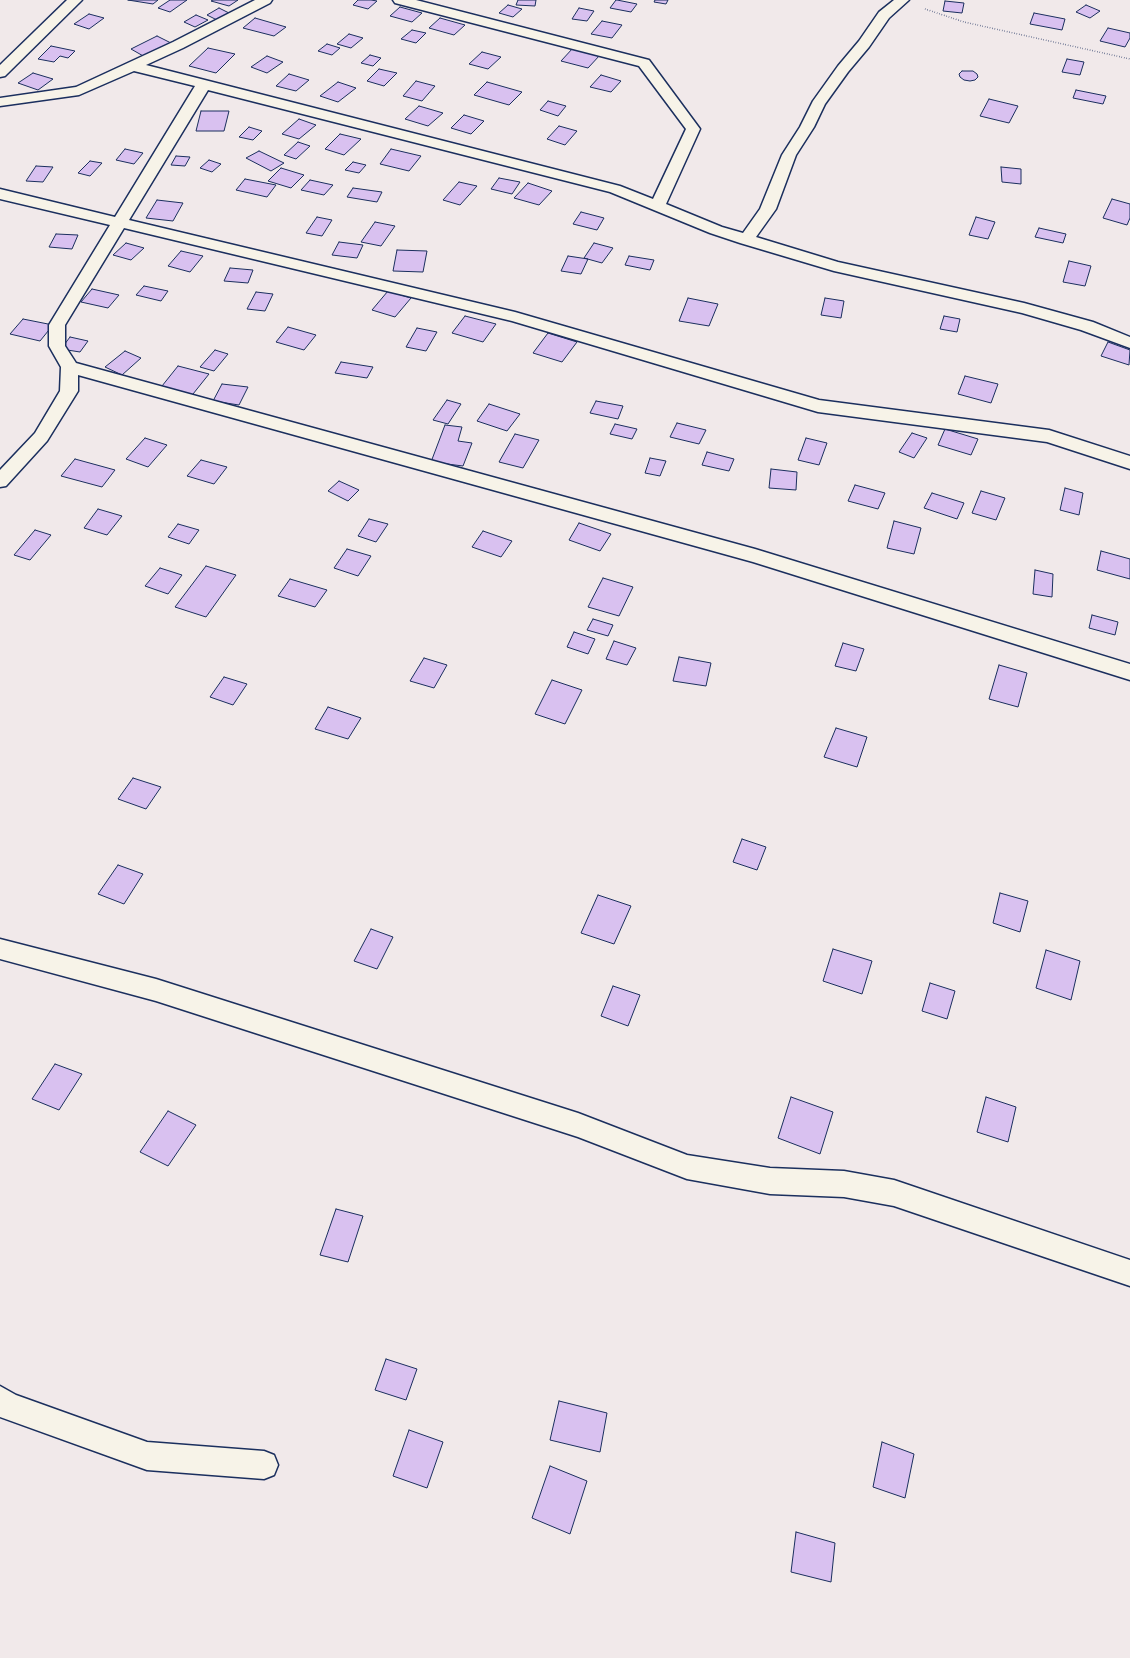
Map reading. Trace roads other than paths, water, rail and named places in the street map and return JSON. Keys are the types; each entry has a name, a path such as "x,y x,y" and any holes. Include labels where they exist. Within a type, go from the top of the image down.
{"street":[{"path":"0,73 75,0"},
{"path":"0,102 79,91 178,45 265,0"},
{"path":"400,0 644,63 693,129 658,205"},
{"path":"746,240 768,208 789,155 807,127 818,104 843,69 864,44 884,15 902,0"},
{"path":"132,66 615,189 658,205 716,230 746,240 834,266 1024,308 1087,326 1130,343"},
{"path":"0,481 41,437 69,391 70,367 57,346 57,325 204,84"},
{"path":"0,194 515,317 818,406 1049,436 1130,462"},
{"path":"70,367 755,556 1130,672"},
{"path":"0,949 156,990 578,1126 687,1167 770,1181 844,1184 894,1193 1130,1273"},
{"path":"0,1400 8,1406 147,1456 264,1465"}]}
